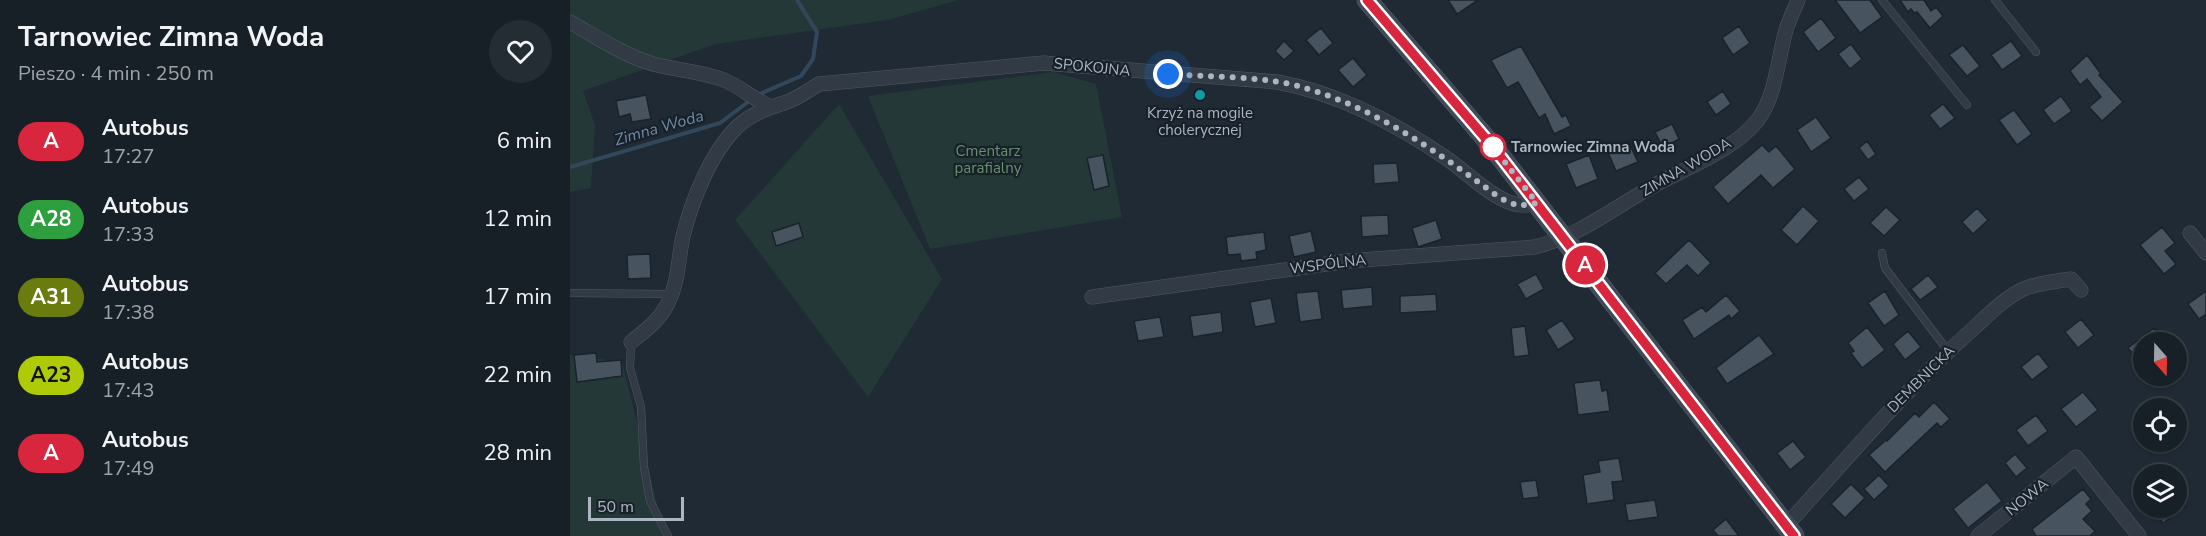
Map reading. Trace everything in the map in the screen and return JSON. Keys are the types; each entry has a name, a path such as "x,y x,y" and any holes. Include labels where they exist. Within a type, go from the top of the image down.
{"main road":[{"path":"1367,0 1537,203 1789,530"}],"street":[{"name":"ZIMNA WODA","path":"1565,239 1649,188 1700,162 1738,137 1757,121 1768,100 1787,28 1798,0"},
{"path":"570,22 629,55 652,64 719,78 738,86 751,98 768,106"},
{"name":"SPOKOJNA","path":"631,342 656,322 671,294 679,273 683,238 690,212 713,160 737,127 768,106 788,101 819,84 1044,63 1277,82 1304,87 1400,128 1500,198 1518,206 1537,203"},
{"path":"2190,233 2206,253"},
{"name":"WSPÓLNA","path":"1092,297 1348,261 1535,247 1565,239"},
{"name":"DEMBNICKA","path":"1789,530 1795,516 1877,424 1948,351 1989,315 2024,289 2071,279 2081,290"},
{"name":"NOWA","path":"1978,536 2076,457 2139,536"}],"lane":[{"path":"1882,0 1967,105"},
{"path":"1995,0 2036,52"},
{"path":"1882,253 1885,268 1948,351"},
{"path":"570,293 671,294"},
{"path":"631,342 630,368 641,407 644,467 651,501 668,536"}],"green space":[{"path":"570,0 959,0 887,20 715,44 583,91 595,125 591,188 570,192"},
{"name":"Cmentarz parafialny","path":"1053,72 1096,84 1122,217 930,249 868,96"},
{"path":"839,104 942,279 868,397 735,220"},
{"path":"570,355 622,362 665,536 570,536"}],"building":[{"path":"1448,0 1478,0 1457,14"},
{"path":"1835,0 1870,0 1882,17 1860,33"},
{"path":"1900,0 1924,0 1931,11 1936,7 1943,16 1930,28 1917,12 1914,13 1911,9 1908,12"},
{"path":"1821,18 1836,38 1818,52 1803,32"},
{"path":"1739,26 1750,43 1733,55 1722,38"},
{"path":"1321,28 1333,43 1319,55 1306,40"},
{"path":"1284,41 1294,51 1284,60 1275,51"},
{"path":"2011,41 2022,56 2002,70 1991,55"},
{"path":"1851,44 1862,59 1850,69 1838,54"},
{"path":"1963,45 1980,66 1967,76 1949,55"},
{"path":"1521,46 1562,117 1566,115 1571,126 1554,134 1545,114 1539,118 1518,82 1507,88 1491,60"},
{"path":"2087,55 2101,74 2099,75 2123,102 2102,121 2089,107 2101,97 2087,79 2080,85 2070,71"},
{"path":"1353,58 1367,75 1353,87 1338,70"},
{"path":"1723,91 1731,104 1716,115 1707,102"},
{"path":"646,95 651,119 632,122 630,114 619,117 616,101"},
{"path":"2061,96 2072,111 2054,124 2043,110"},
{"path":"1943,104 1955,118 1940,129 1929,115"},
{"path":"2014,110 2032,134 2017,145 1999,120"},
{"path":"1816,117 1831,138 1811,152 1797,130"},
{"path":"1672,124 1679,139 1663,148 1655,132"},
{"path":"1628,141 1638,162 1616,171 1607,150"},
{"path":"1867,141 1876,154 1868,160 1859,148"},
{"path":"1762,145 1769,152 1776,146 1795,169 1773,188 1761,175 1728,204 1713,187"},
{"path":"1103,155 1109,186 1094,190 1087,158"},
{"path":"1589,155 1598,179 1576,188 1566,164"},
{"path":"1397,163 1399,182 1374,184 1373,164"},
{"path":"1859,177 1869,189 1854,201 1844,189"},
{"path":"1803,206 1819,221 1797,245 1781,230"},
{"path":"1886,207 1900,220 1884,236 1870,223"},
{"path":"1977,208 1988,220 1973,234 1962,222"},
{"path":"1388,215 1389,235 1362,237 1361,216"},
{"path":"1436,220 1442,239 1418,247 1412,228"},
{"path":"799,223 803,237 776,246 772,232"},
{"path":"2162,227 2175,243 2165,251 2176,264 2164,274 2140,245"},
{"path":"1311,231 1316,252 1294,257 1289,236"},
{"path":"1264,232 1266,250 1256,252 1257,259 1241,261 1240,254 1228,255 1226,237"},
{"path":"1689,240 1711,263 1698,276 1687,265 1666,284 1655,273"},
{"path":"650,254 651,278 628,279 627,255"},
{"path":"1536,274 1544,289 1526,299 1517,284"},
{"path":"1928,275 1938,287 1920,300 1911,289"},
{"path":"1372,287 1373,306 1343,309 1341,290"},
{"path":"1318,291 1322,319 1300,322 1296,293"},
{"path":"1885,291 1899,315 1884,326 1868,303"},
{"path":"2206,291 2206,314 2199,319 2188,304"},
{"path":"1436,294 1437,311 1400,313 1400,296"},
{"path":"1726,295 1740,311 1731,319 1729,315 1694,339 1682,320 1702,307 1706,312"},
{"path":"1271,298 1276,323 1255,327 1250,302"},
{"path":"1221,312 1223,332 1193,337 1190,316"},
{"path":"1160,317 1164,337 1138,341 1134,321"},
{"path":"2081,319 2094,335 2078,348 2065,332"},
{"path":"1562,320 1575,339 1558,350 1546,330"},
{"path":"1525,326 1529,355 1514,357 1511,328"},
{"path":"1867,327 1885,350 1862,368 1851,353 1854,351 1848,343"},
{"path":"1908,331 1921,347 1905,360 1893,344"},
{"path":"1759,335 1774,354 1727,384 1716,368"},
{"path":"2133,344 2133,354 2128,348"},
{"path":"596,353 597,362 621,360 622,376 577,382 574,355"},
{"path":"2038,353 2049,367 2032,380 2021,367"},
{"path":"1600,380 1602,391 1607,390 1610,411 1578,415 1574,383"},
{"path":"2083,392 2098,410 2076,427 2061,409"},
{"path":"1934,402 1950,419 1941,427 1937,423 1885,472 1869,455 1915,413 1919,417"},
{"path":"2036,415 2048,431 2028,446 2016,430"},
{"path":"1793,441 1806,457 1790,470 1777,453"},
{"path":"2015,454 2027,468 2016,477 2005,463"},
{"path":"1619,458 1623,481 1612,482 1614,500 1587,504 1583,475 1600,472 1598,461"},
{"path":"1879,475 1889,486 1874,500 1864,489"},
{"path":"1536,480 1539,497 1523,499 1520,482"},
{"path":"1987,482 2002,501 1968,528 1953,509"},
{"path":"1851,484 1865,498 1845,518 1831,504"},
{"path":"2083,489 2091,499 2086,504 2092,511 2083,519 2095,531 2090,536 2036,536 2032,529"},
{"path":"1655,500 1658,517 1628,521 1625,504"},
{"path":"2159,518 2170,518 2163,523"},
{"path":"1726,519 1739,536 1718,536 1713,530"}],"waterway":[{"name":"Zimna Woda","path":"762,93 801,76 813,59 817,32 797,0"},
{"name":"Zimna Woda","path":"570,167 720,123 748,102"}],"bus line":[{"name":"A","path":"1367,0 1493,147 1794,536"}],"place":[{"name":"Krzyż na mogile cholerycznej","path":"1200,95"},
{"name":"Tarnowiec Zimna Woda","path":"1493,147"}],"route":[{"path":"1168,74 1277,82 1304,87 1377,116 1400,128 1500,198 1518,206 1537,203 1493,147"}]}
